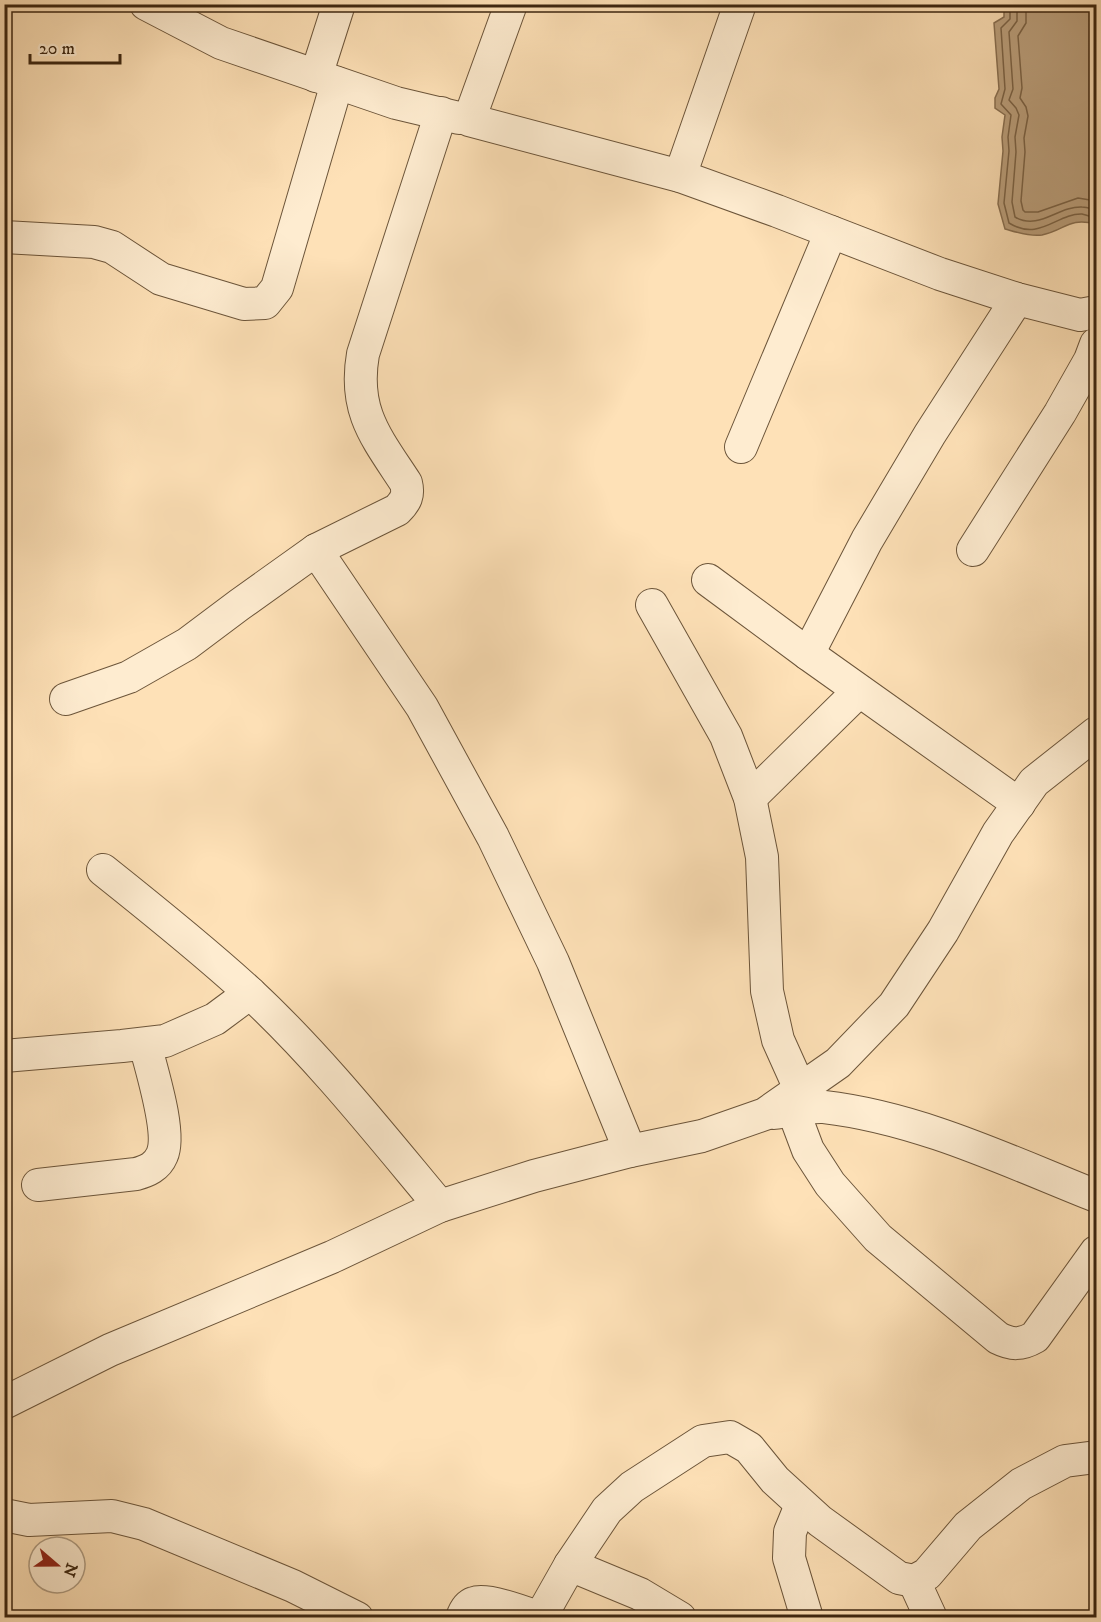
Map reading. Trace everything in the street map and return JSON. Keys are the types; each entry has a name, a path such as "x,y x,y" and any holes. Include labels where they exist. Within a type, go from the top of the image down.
{"street":[{"path":"146,4 221,43 396,103 680,176 940,274 1017,299 1080,315 1096,312"},
{"path":"4,237 94,242 112,247 160,279 244,304 265,303 277,288 326,79 339,4"},
{"path":"66,699 129,677 187,644 316,550 397,510 405,502 408,492 406,483 373,431 362,404 359,376 363,354 455,117 511,4"},
{"path":"680,176 740,4"},
{"path":"741,447 831,232"},
{"path":"808,654 873,530 930,434 1017,299"},
{"path":"973,549 1060,413 1096,345"},
{"path":"316,550 422,707 493,837 553,962 630,1151"},
{"path":"708,580 859,691 1019,804"},
{"path":"652,605 726,736 750,798 762,857 767,991 778,1040 786,1105 808,1150 830,1184 878,1238 998,1338 1009,1344 1022,1344 1035,1337 1096,1252"},
{"path":"750,798 859,691"},
{"path":"4,1403 110,1350 332,1257 440,1206 534,1176 630,1151 702,1136 786,1105 838,1063 894,1005 944,931 998,833 1034,782 1096,733"},
{"path":"103,870 185,936 250,993 343,1090 440,1206"},
{"path":"4,1056 165,1041 215,1019 250,993"},
{"path":"38,1185 136,1174 149,1170 162,1156 166,1136 144,1044"},
{"path":"786,1105 821,1107 885,1119 940,1134 1096,1196"},
{"path":"462,1617 464,1611 473,1603 485,1602 540,1617 570,1565 608,1510 632,1487 703,1441 730,1437 749,1448 775,1480 820,1521 899,1578 914,1581 927,1574 968,1526 1021,1484 1065,1461 1096,1457"},
{"path":"801,1505 790,1533 789,1558 807,1617"},
{"path":"4,1515 29,1520 112,1516 144,1524 283,1582 357,1617"},
{"path":"570,1565 640,1594 680,1617"},
{"path":"914,1581 931,1617"}],"water":[{"path":"1004,5 1096,5 1096,224 1073,223 1042,235 1023,234 1005,229 998,204 1005,115 995,108 995,98 999,89 994,23 1004,17"}]}
